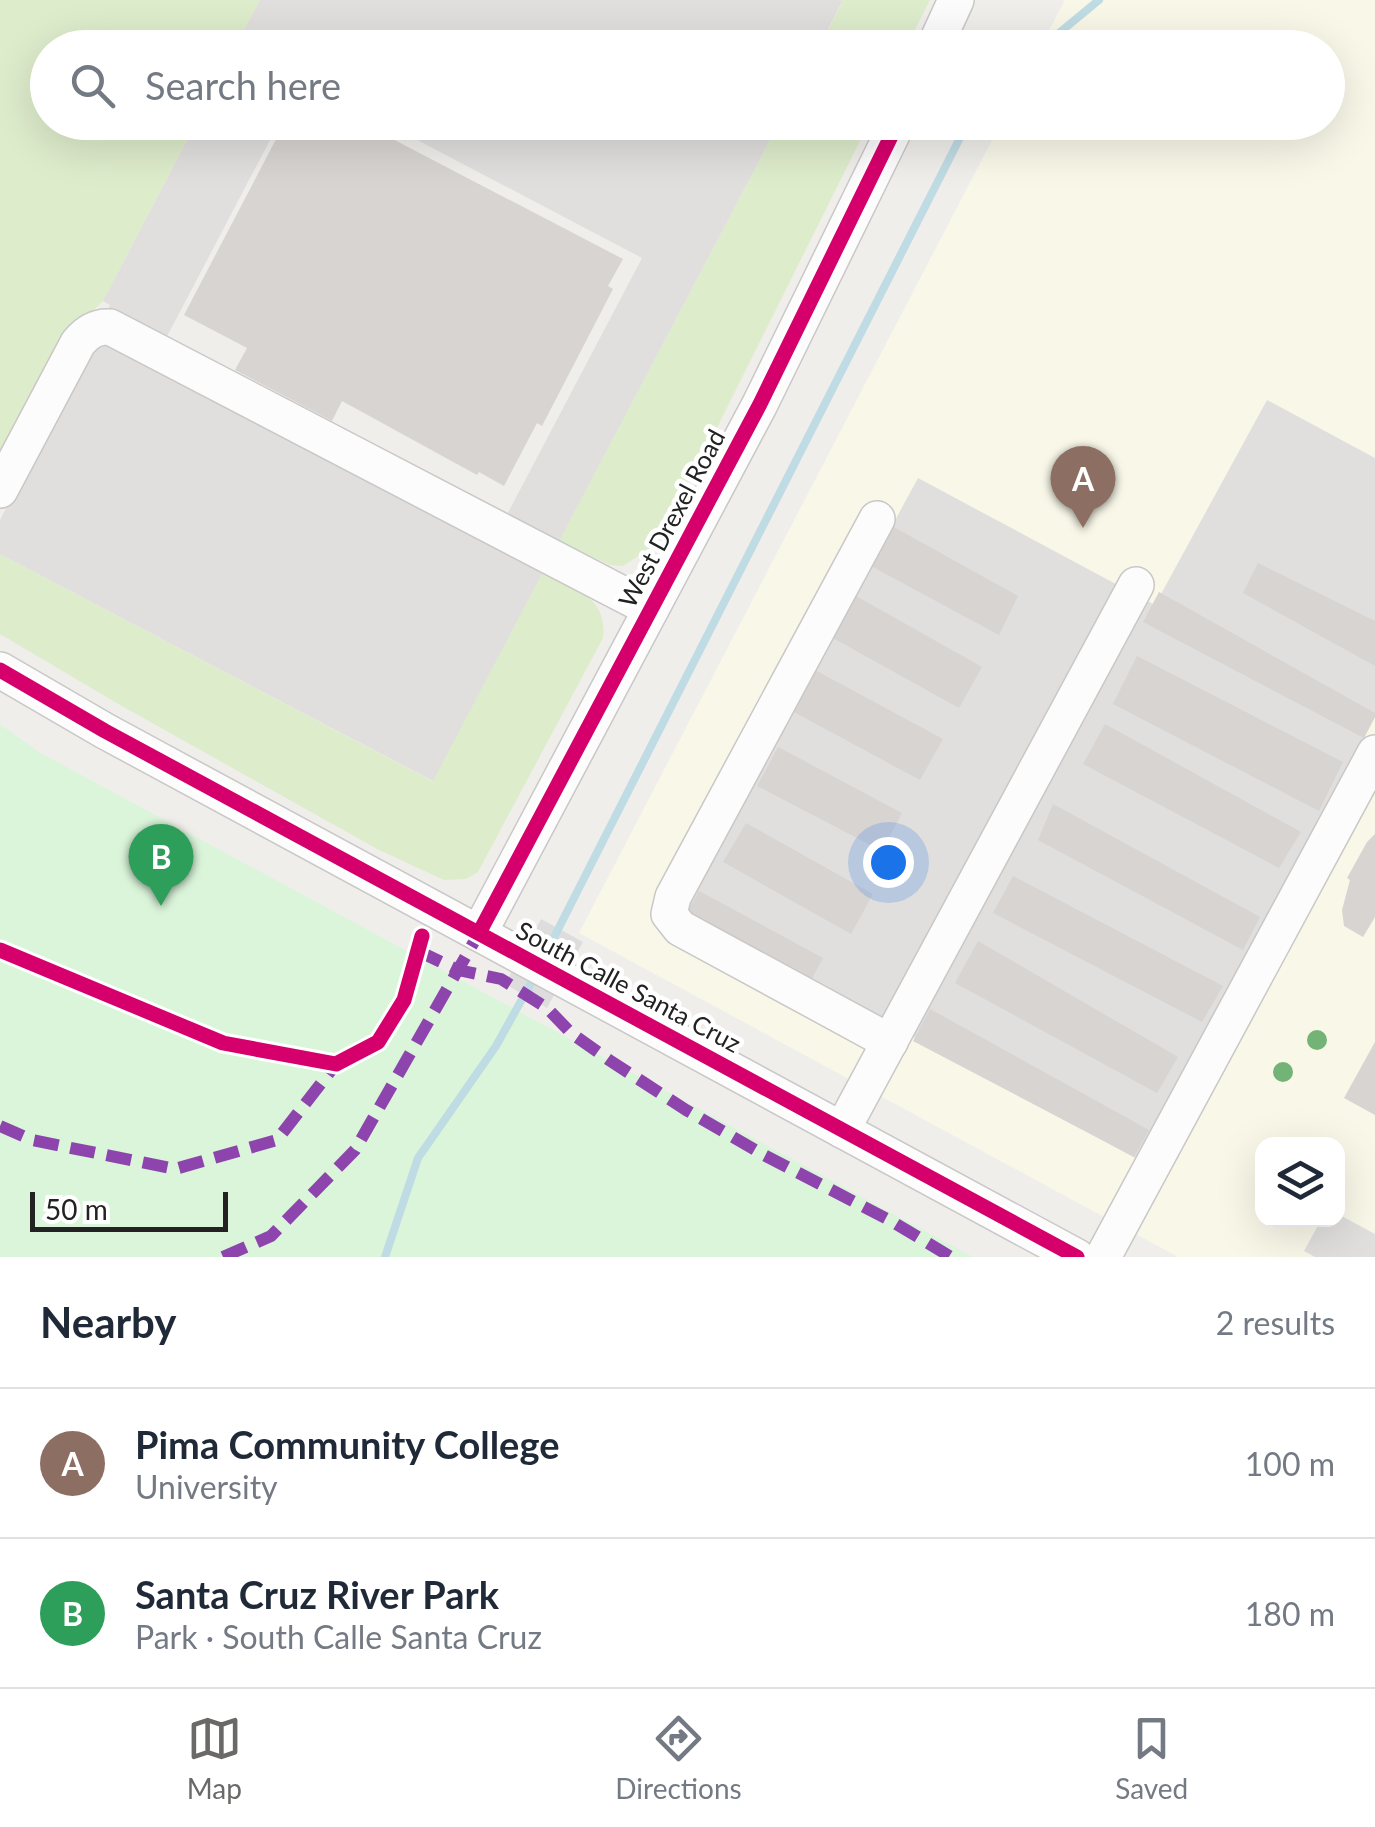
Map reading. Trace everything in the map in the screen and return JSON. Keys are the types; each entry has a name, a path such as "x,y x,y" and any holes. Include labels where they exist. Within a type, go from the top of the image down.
{"street":[{"path":"942,30 956,0"},
{"name":"West Drexel Road","path":"479,932 793,339 889,140"},
{"path":"0,490 78,343 93,329 110,327 651,609"},
{"path":"877,519 673,897 669,914 680,928 890,1042"},
{"path":"842,1130 1136,585"},
{"name":"South Calle Santa Cruz","path":"0,670 105,731 1076,1257"},
{"path":"1104,1257 1375,753"}],"shaded area":[{"path":"260,0 842,2 828,30 244,30"},
{"path":"1065,0 1375,0 1375,1257 1178,1257 579,933 992,140 1345,140 1345,30 1049,30"},
{"path":"187,140 270,140 151,367 491,545 642,258 417,140 770,140 433,781 0,554 0,520 110,305 103,301"},
{"path":"1267,400 1375,458 1375,717 1137,1159 683,911 918,478 1155,605"},
{"path":"1345,1218 1375,1234 1375,1257 1315,1257 1304,1251 1317,1227 1345,1227"}],"green space":[{"path":"0,0 260,0 244,30 30,30 30,140 187,140 103,301 72,331 0,471"},
{"path":"840,0 930,0 915,30 828,30"},
{"path":"770,140 861,140 695,472 649,549 623,566 610,565 559,541"},
{"path":"0,554 432,781 542,573 594,603 600,612 603,638 478,872 466,879 444,880 377,849 0,634"},
{"path":"0,724 37,751 973,1257 0,1257"}],"pier":[{"path":"541,919 583,942 547,1008 505,984"}],"building":[{"path":"276,140 395,140 623,259 608,286 613,289 542,426 537,423 504,486 342,401 332,421 235,370 247,348 184,315"},
{"path":"892,526 1018,596 999,635 871,566"},
{"path":"1258,563 1375,621 1375,666 1243,593"},
{"path":"1159,592 1375,713 1364,738 1143,622"},
{"path":"856,596 982,667 959,708 833,638"},
{"path":"1137,656 1343,762 1319,811 1113,704"},
{"path":"815,670 943,739 920,780 792,711"},
{"path":"1105,724 1301,832 1279,868 1083,764"},
{"path":"778,747 902,813 882,851 757,786"},
{"path":"1053,804 1260,917 1243,950 1038,840"},
{"path":"746,823 873,894 851,934 723,862"},
{"path":"1375,834 1375,917 1363,937 1344,926 1342,910 1350,880 1347,878"},
{"path":"1013,876 1223,986 1202,1022 993,913"},
{"path":"699,891 823,958 810,982 686,914"},
{"path":"978,941 1178,1057 1157,1093 955,983"},
{"path":"930,1009 1149,1130 1134,1157 913,1041"},
{"path":"1375,1042 1375,1115 1344,1098"}],"waterway":[{"path":"1063,30 1099,0"},
{"path":"544,957 959,140"},
{"path":"385,1257 418,1158 496,1046 536,974"}],"marked path":[{"path":"223,1257 271,1236 355,1150 479,933"},
{"path":"418,951 458,970 501,979 547,1008 571,1033 609,1060 686,1110 951,1257"},
{"path":"0,1126 32,1140 175,1169 277,1140 336,1064"}],"cycle path":[{"path":"479,933 760,404 889,140"},
{"path":"0,670 105,731 1077,1257"},
{"path":"0,950 223,1043 336,1064 378,1042 404,1000 422,936"}],"place":[{"name":"Pima Community College","path":"1083,528"},
{"name":"Santa Cruz River Park","path":"161,906"}]}
